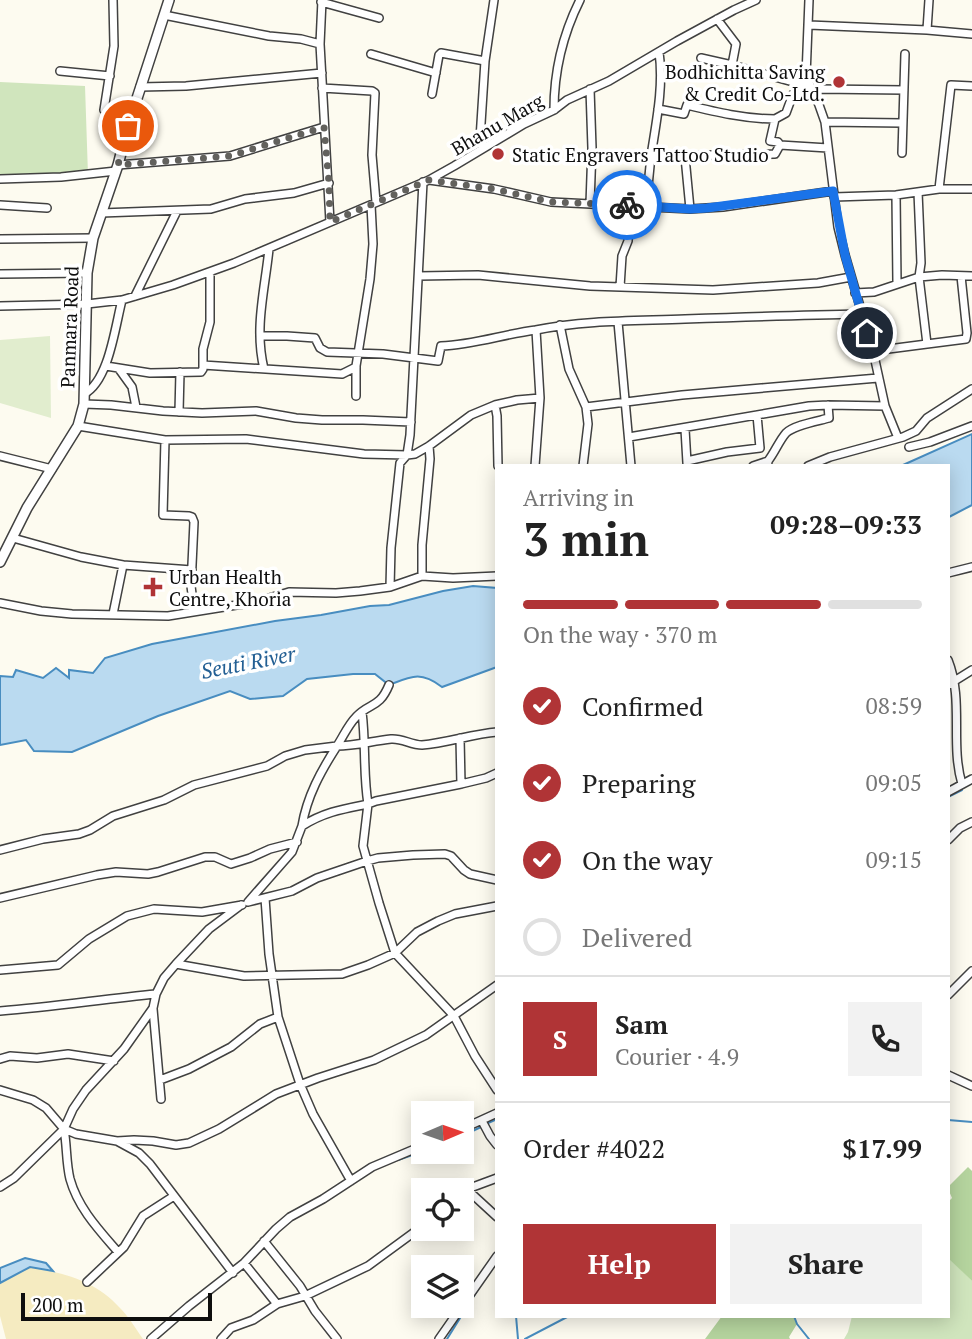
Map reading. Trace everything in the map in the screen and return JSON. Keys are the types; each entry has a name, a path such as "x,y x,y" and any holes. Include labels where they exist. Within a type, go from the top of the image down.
{"street":[{"path":"104,110 114,46 113,0"},
{"name":"Panmara Road","path":"0,562 27,508 78,426 84,399 87,273 93,238 169,0"},
{"path":"483,148 480,139 485,61 494,0"},
{"path":"554,110 554,90 561,46 580,0"},
{"name":"Bhanu Marg","path":"0,306 87,304 122,300 210,272 269,249 426,181 524,124 554,110 566,100 617,77 717,19 756,0"},
{"path":"809,0 806,76 808,87 825,122 838,227 873,351 885,406 898,438"},
{"path":"927,30 929,0"},
{"path":"330,222 320,44 322,1 379,18"},
{"path":"164,15 320,44"},
{"path":"717,19 736,44 733,65"},
{"path":"809,25 972,34"},
{"path":"646,206 658,109 659,52"},
{"path":"432,94 441,53 485,61"},
{"path":"371,54 436,73"},
{"path":"902,153 905,54"},
{"path":"701,58 818,89 904,90"},
{"path":"60,71 110,76"},
{"path":"140,87 186,86 322,73"},
{"path":"939,189 951,85 972,86"},
{"path":"658,109 684,114 687,105 721,113 775,119 786,113 793,94 808,87"},
{"path":"322,88 375,93 372,155 373,244 356,367 356,396"},
{"path":"590,89 590,204"},
{"path":"775,119 770,141 780,145 828,148"},
{"path":"825,122 902,123"},
{"path":"0,179 61,177 230,156 324,127"},
{"path":"651,156 775,155 780,145"},
{"path":"685,157 690,209"},
{"path":"390,587 391,548 400,463 407,455 411,422 426,181 494,189 551,202 690,209 834,194 896,195 939,189 972,189"},
{"path":"101,213 211,209 245,199 294,193 329,183"},
{"path":"919,192 919,277 927,344"},
{"path":"896,195 897,283"},
{"path":"0,205 47,208"},
{"path":"620,288 622,256 628,241 630,205"},
{"path":"135,296 177,211"},
{"path":"0,239 93,238"},
{"path":"264,369 260,355 260,317 269,249"},
{"path":"106,366 150,373 199,373 203,369 203,349 210,322 210,272"},
{"path":"0,274 87,273"},
{"path":"419,276 478,275 620,288 713,290 818,284 851,277"},
{"path":"873,351 966,339 961,276"},
{"path":"855,293 874,292 919,277 972,276"},
{"path":"122,300 106,366 84,399 179,412 256,411 322,420 411,422"},
{"path":"260,337 315,338 320,348 327,352 414,356 438,360 441,346 460,345 560,325 861,314"},
{"path":"618,321 631,464"},
{"path":"560,325 569,369 586,407 588,424 583,464"},
{"path":"535,464 540,398 536,330"},
{"path":"203,365 342,374 356,367"},
{"path":"119,369 132,387 136,407"},
{"path":"179,412 180,372"},
{"path":"586,407 682,395 878,378"},
{"path":"814,464 916,431 927,418 972,388"},
{"path":"78,426 165,440 246,439 364,454 407,455 415,454 429,446 471,415 495,405 540,398"},
{"path":"495,405 498,464"},
{"path":"768,463 791,429 829,418 828,405"},
{"path":"629,437 809,406 885,406"},
{"path":"685,429 687,463 727,452 760,448 757,415"},
{"path":"909,447 972,426"},
{"path":"165,440 163,512 166,516 192,517 194,522 191,586 194,610"},
{"path":"422,576 429,446"},
{"path":"0,456 52,469"},
{"path":"13,537 81,557 123,565 192,570"},
{"path":"113,614 123,565"},
{"path":"950,573 972,568"},
{"path":"0,603 41,611 168,616 256,602 289,592 335,593 390,587 422,576 495,576"},
{"path":"962,784 956,755 956,692 952,682 972,670"},
{"path":"161,1099 153,1008 164,978 209,929 245,903 292,852 302,826 305,807 326,762 354,719 378,704 389,685"},
{"path":"362,712 366,744 364,780 368,804 363,846 395,953 454,1016 495,1087"},
{"path":"0,850 43,839 79,834 113,816 164,800 194,785 267,766 285,755 305,750 366,744 394,738 415,745 429,744 495,732"},
{"path":"460,738 461,784"},
{"path":"302,826 337,810 461,784 495,774"},
{"path":"950,791 972,779"},
{"path":"950,838 960,828 972,822"},
{"path":"0,898 97,874 158,872 205,857 215,857 231,864 297,842"},
{"path":"0,970 58,965 89,939 127,916 154,909 202,912 245,903 292,891 317,878 367,861 445,854 451,856 470,874 495,880"},
{"path":"265,898 278,1017 300,1084 318,1124 351,1181"},
{"path":"176,964 244,976 342,974 395,953 417,932 438,921 455,914 495,906"},
{"path":"950,993 972,971"},
{"path":"0,1090 33,1100 46,1108 65,1129 76,1134 117,1141 134,1139 176,1145 189,1143 219,1129 276,1094 353,1068 426,1035 495,986"},
{"path":"0,1011 156,994"},
{"path":"0,1187 14,1178 65,1129 73,1109 86,1090 114,1061 153,1008"},
{"path":"160,1080 189,1069 231,1046 260,1024 278,1017"},
{"path":"0,1059 10,1056 37,1058 68,1054 114,1061"},
{"path":"950,1076 972,1086"},
{"path":"474,1124 495,1114"},
{"path":"482,1121 495,1142"},
{"path":"65,1129 68,1167 75,1192 90,1221 118,1252"},
{"path":"117,1141 139,1153 150,1164 233,1273"},
{"path":"151,1339 244,1264 290,1217 372,1167 411,1150"},
{"path":"474,1187 495,1179"},
{"path":"87,1282 124,1247 144,1216 174,1196"},
{"path":"474,1196 495,1215"},
{"path":"221,1339 230,1328 253,1320 277,1304 305,1296 368,1266 411,1235"},
{"path":"264,1241 337,1339"},
{"path":"439,1339 495,1259"},
{"path":"244,1264 277,1304"}],"green space":[{"path":"0,82 85,86 88,175 0,179"},
{"path":"50,336 51,418 0,403 0,340"},
{"path":"968,1167 972,1171 972,1281 950,1260 950,1185"},
{"path":"950,1259 972,1281 972,1339 844,1339 852,1318 950,1318"},
{"path":"721,1318 795,1318 797,1324 790,1339 705,1339"}],"sand":[{"path":"30,1267 67,1275 101,1291 123,1312 143,1339 6,1339 0,1316 0,1283"}],"water":[{"path":"972,434 972,505 950,516 950,464 905,464"},
{"name":"Seuti River","path":"473,586 495,588 495,668 442,687 422,677 404,679 389,685 375,674 353,674 307,679 283,696 250,699 230,691 158,716 72,752 34,751 26,740 0,745 0,676 13,677 16,670 43,678 56,668 69,678 69,670 93,673 105,658 152,644 275,621 389,605"},
{"path":"25,1258 46,1263 53,1271 30,1267 0,1283 0,1268"}],"waterway":[{"path":"950,796 962,790"},
{"path":"486,1124 495,1120"},
{"path":"950,1120 972,1122"},
{"path":"474,1130 481,1127"},
{"path":"398,1160 411,1156"},
{"path":"447,1339 480,1286"},
{"path":"516,1318 518,1339"},
{"path":"525,1339 565,1318"},
{"path":"795,1318 809,1339"}],"way so far":[{"path":"128,126 118,165 230,156 324,127 330,222 429,180 494,189 551,202 627,205"}],"place":[{"name":"Bodhichitta Saving & Credit Co-Ltd.","path":"839,82"},
{"name":"Static Engravers Tattoo Studio","path":"498,154"},
{"name":"Urban Health Centre, Khoria","path":"153,587"}],"route":[{"path":"627,205 707,208 833,191 838,227 867,333"}]}
